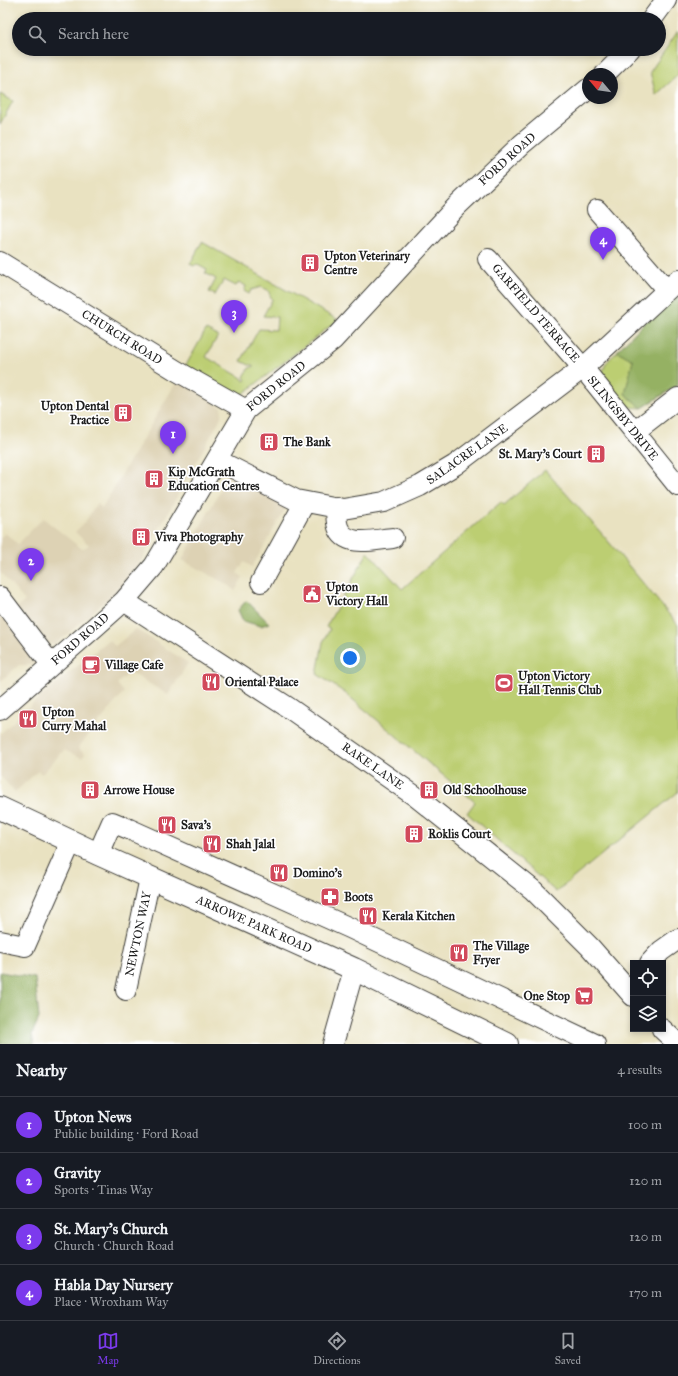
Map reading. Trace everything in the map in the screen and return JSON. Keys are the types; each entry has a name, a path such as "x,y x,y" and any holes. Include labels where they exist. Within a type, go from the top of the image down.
{"main road":[{"name":"ARROWE PARK ROAD","path":"0,808 150,878 354,969 507,1044"}],"street":[{"path":"657,12 666,0"},
{"path":"611,68 623,56"},
{"name":"FORD ROAD","path":"0,710 124,601 154,566 246,410 333,340 456,207 522,144 582,94"},
{"path":"597,210 672,285"},
{"name":"GARFIELD TERRACE","path":"488,259 583,368"},
{"name":"CHURCH ROAD","path":"0,262 177,371 246,410"},
{"name":"SALACRE LANE","path":"217,460 273,489 305,502 344,509 384,502 420,486 455,465 583,368 672,285"},
{"name":"SLINGSBY DRIVE","path":"583,368 678,486"},
{"path":"634,432 678,398"},
{"path":"261,582 305,502"},
{"path":"336,507 338,528 347,538 356,542 393,538"},
{"path":"0,597 51,664"},
{"name":"RAKE LANE","path":"124,601 289,708 415,796 533,890 630,988"},
{"path":"98,854 112,822 129,828 350,928 595,1044"},
{"path":"0,941 25,946 71,842"},
{"name":"NEWTON WAY","path":"126,990 150,878"},
{"path":"653,960 678,938"},
{"path":"333,1044 354,969"},
{"path":"665,1032 678,1044"}],"shaded area":[{"path":"178,379 221,407 222,414 219,421 131,579 56,644 49,644 17,608 25,601 0,572 0,538 5,533 18,544 43,518 82,549 89,545 75,532 85,522 97,503 102,508"},
{"path":"233,477 287,506 252,567 244,562 237,573 243,577 235,591 230,586 182,560 226,480"},
{"path":"0,608 36,654 35,662 32,665 19,665 0,682"},
{"path":"136,629 188,663 168,695 130,672 117,684 124,692 78,748 85,754 82,758 64,750 42,774 38,771 15,792 0,776 0,734 42,695 109,640 115,646"}],"green space":[{"path":"678,31 678,75 656,95 650,72 661,56 666,56 666,49"},
{"path":"0,94 13,101 0,124"},
{"path":"202,242 338,320 239,397 185,367 206,330 218,336 206,357 242,378 244,381 246,380 244,377 249,368 253,367 253,365 249,365 241,361 259,329 276,330 277,317 263,316 272,300 268,290 261,287 251,290 249,294 244,291 246,286 239,282 236,286 224,280 215,295 209,292 216,279 205,273 207,270 196,264 194,266 190,264"},
{"path":"678,288 678,385 642,408 626,407 601,376 606,363"},
{"path":"678,288 678,385 642,408 625,394 633,360 617,351"},
{"name":"Upton Victory Hall Tennis Club","path":"545,470 603,535 678,625 678,792 556,892 467,813 475,802 345,693 317,674 323,642 330,629 326,627 368,552 402,589 501,502 504,505"},
{"path":"246,601 269,623 261,626 243,621 238,610"},
{"path":"0,972 35,978 39,1018 32,1034 34,1044 0,1044"}],"place":[{"name":"Habla Day Nursery","path":"603,260"},
{"name":"Upton Veterinary Centre","path":"310,263"},
{"name":"St. Mary's Church","path":"234,333"},
{"name":"Upton Dental Practice","path":"123,413"},
{"name":"The Bank","path":"269,442"},
{"name":"Upton News","path":"173,454"},
{"name":"St. Mary's Court","path":"596,454"},
{"name":"Kip McGrath Education Centres","path":"154,479"},
{"name":"Viva Photography","path":"141,537"},
{"name":"Gravity","path":"31,581"},
{"name":"Upton Victory Hall","path":"312,594"},
{"name":"Village Cafe","path":"91,665"},
{"name":"Oriental Palace","path":"211,682"},
{"name":"Upton Victory Hall Tennis Club","path":"504,683"},
{"name":"Upton Curry Mahal","path":"28,719"},
{"name":"Arrowe House","path":"90,790"},
{"name":"Old Schoolhouse","path":"429,790"},
{"name":"Sava's","path":"167,825"},
{"name":"Roklis Court","path":"414,834"},
{"name":"Shah Jalal","path":"212,844"},
{"name":"Domino's","path":"279,873"},
{"name":"Boots","path":"330,897"},
{"name":"Kerala Kitchen","path":"368,916"},
{"name":"The Village Fryer","path":"459,953"},
{"name":"One Stop","path":"584,996"}]}
